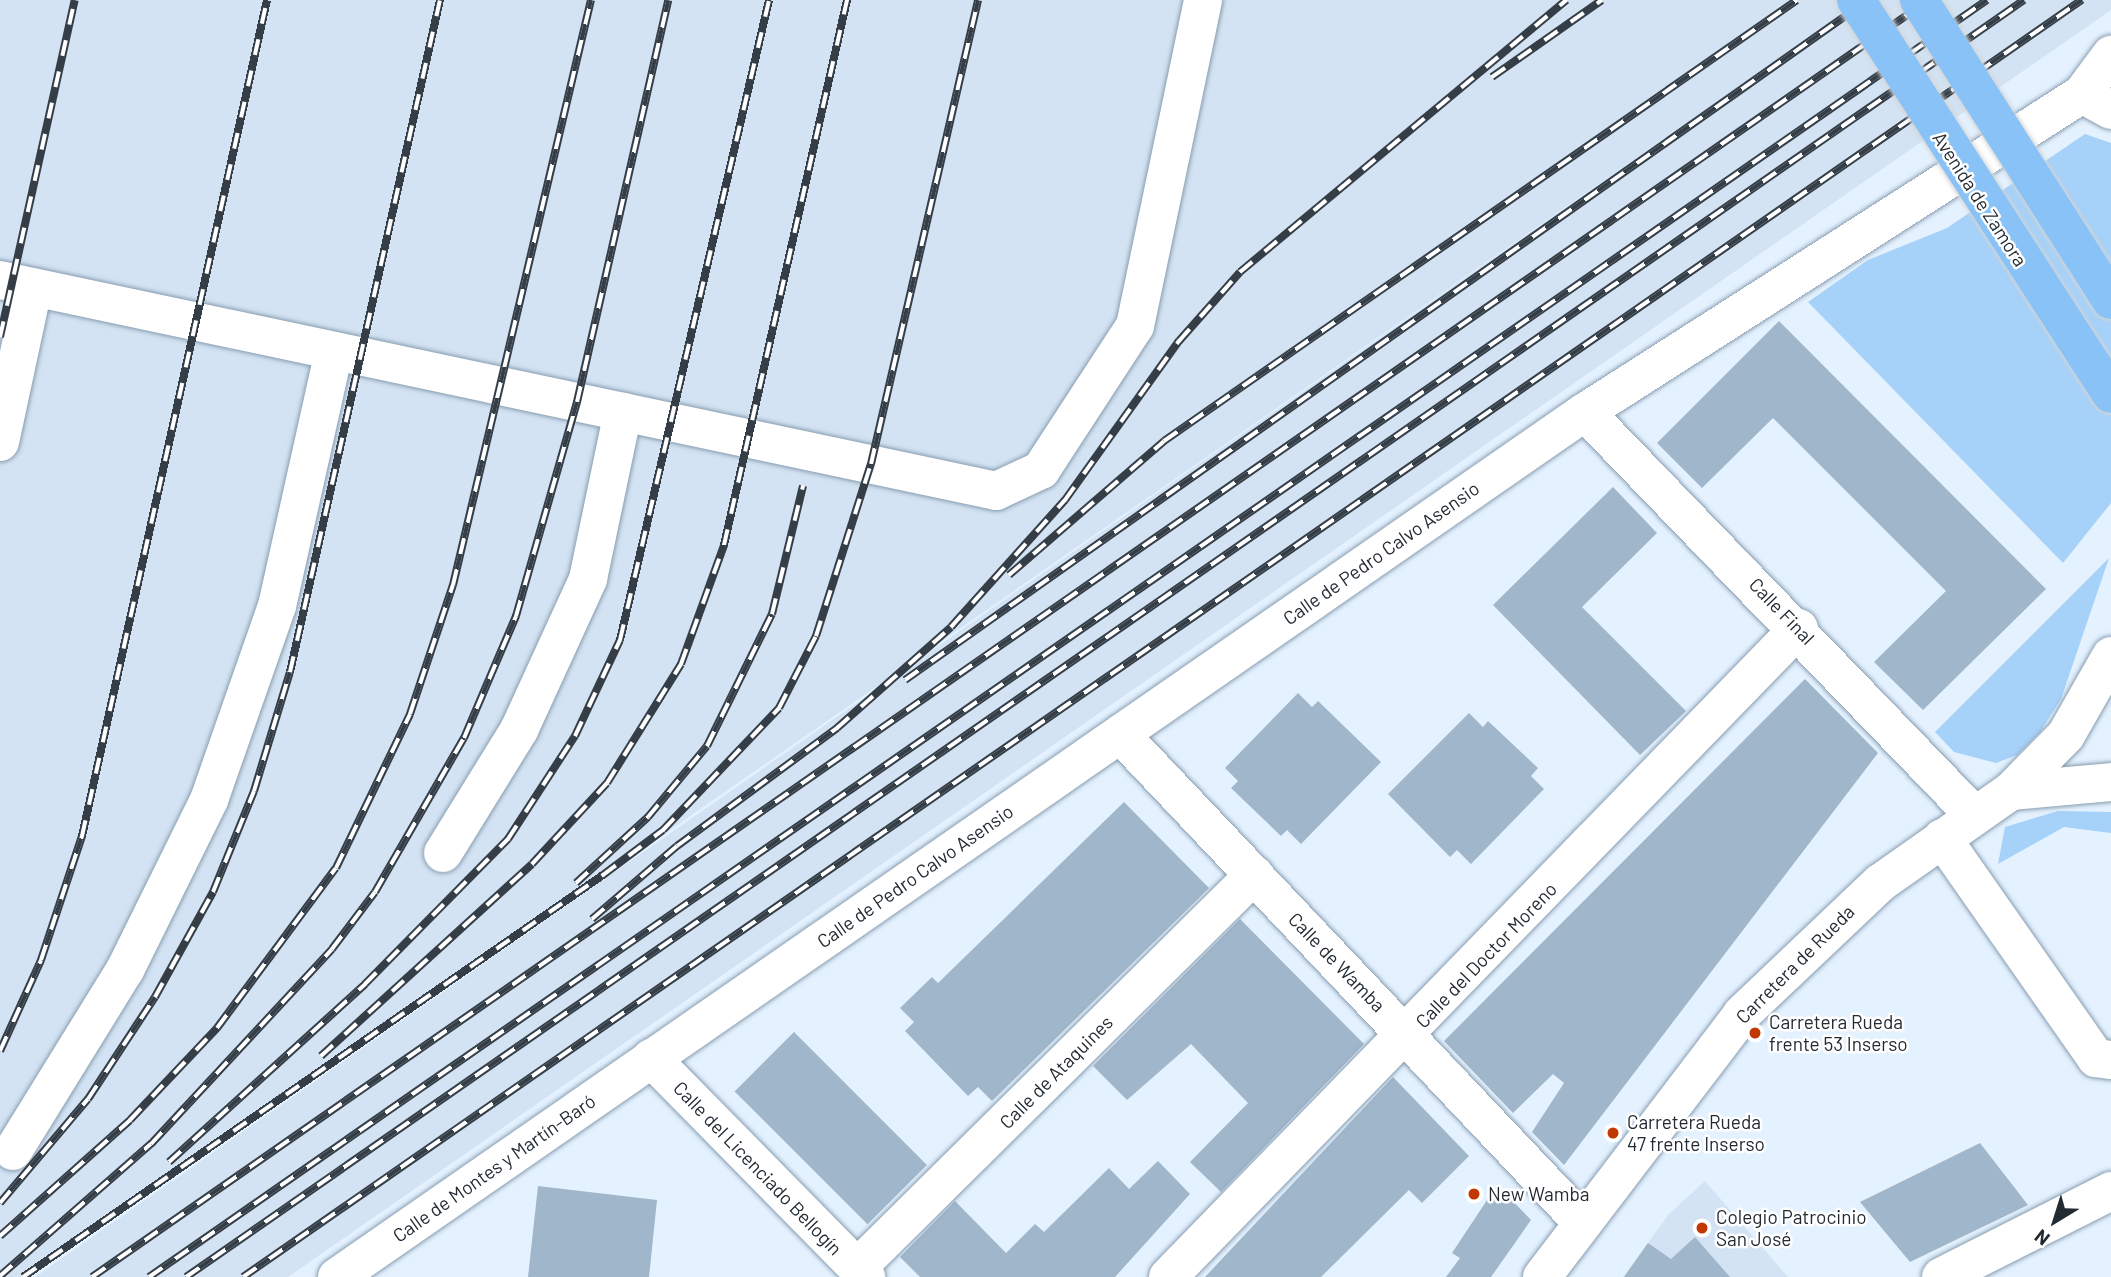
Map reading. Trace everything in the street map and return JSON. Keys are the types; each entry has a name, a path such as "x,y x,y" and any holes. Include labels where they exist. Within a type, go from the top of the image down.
{"highway":[{"name":"Avenida de Zamora","path":"1856,0 2111,394"},
{"path":"1919,0 2111,300"}],"street":[{"path":"0,442 17,284 996,491 1041,470 1135,326 1203,0"},
{"name":"Calle de Pedro Calvo Asensio","path":"651,1058 1585,412 2096,102 2111,55"},
{"path":"13,1152 125,970 209,800 276,606 334,351"},
{"path":"443,853 519,730 588,579 623,412"},
{"name":"Calle Final","path":"1585,412 1800,628 1974,814"},
{"name":"Calle del Doctor Moreno","path":"1168,1277 1408,1035 1800,628"},
{"path":"2111,655 2111,667"},
{"name":"Carretera de Rueda","path":"1542,1277 1581,1221 1742,1014 1840,918 1941,838 2011,791 2066,735 2111,655"},
{"name":"Calle de Wamba","path":"1120,734 1408,1035 1581,1221"},
{"name":"Carretera de Rueda","path":"2011,791 2111,782"},
{"path":"1941,838 2096,1058 2111,1060"},
{"name":"Calle de Ataquines","path":"861,1272 1254,875"},
{"name":"Calle del Licenciado Bellogín","path":"651,1058 861,1272"},
{"name":"Calle de Montes y Martín-Baró","path":"337,1277 651,1058"},
{"path":"1941,1277 2111,1191"}],"shaded area":[{"path":"0,0 2111,0 2111,10 288,1277 35,1277 1777,60 28,1277 0,1277"},
{"path":"2085,134 2111,143 2111,503 2063,563 1808,302 1868,260 1947,228"},
{"path":"2109,558 2061,699 2040,732 2017,755 1996,763 1954,752 1935,732"},
{"path":"2058,811 2111,812 2111,833 2064,827 1998,864 2005,827"},
{"name":"Colegio Patrocinio San José","path":"1705,1181 1788,1277 1623,1277 1669,1214"}],"building":[{"path":"1779,321 2046,589 1923,710 1874,662 1946,591 1773,418 1702,488 1657,443"},
{"path":"1613,487 1657,533 1582,607 1686,711 1640,755 1493,605"},
{"path":"1805,679 1878,753 1564,1165 1532,1132 1564,1083 1553,1074 1513,1113 1444,1041"},
{"path":"1298,693 1312,707 1318,701 1381,762 1301,844 1287,830 1281,836 1231,788 1238,781 1225,768"},
{"path":"1469,713 1483,727 1488,721 1538,768 1531,776 1544,789 1471,864 1457,850 1450,857 1388,794"},
{"path":"1124,802 1209,888 992,1101 978,1087 968,1096 905,1031 914,1022 900,1008 932,977 938,983"},
{"path":"1240,919 1364,1044 1221,1192 1190,1162 1248,1103 1191,1044 1127,1100 1093,1066"},
{"path":"794,1032 927,1165 868,1224 735,1091"},
{"path":"1393,1077 1469,1156 1422,1203 1409,1190 1321,1277 1205,1277"},
{"path":"1980,1143 2028,1205 1910,1262 1860,1202"},
{"path":"1158,1161 1190,1194 1115,1277 920,1277 900,1257 955,1201 1006,1253 1035,1224 1044,1232 1109,1168 1129,1189"},
{"path":"1497,1185 1531,1220 1491,1277 1446,1277 1460,1258 1452,1253"},
{"path":"538,1186 657,1200 649,1277 528,1277"},
{"path":"1695,1237 1730,1277 1624,1277 1648,1243 1671,1259"}],"railway":[{"path":"0,337 75,0"},
{"path":"0,1051 41,960 82,836 267,0"},
{"path":"0,1203 88,1099 155,997 213,892 254,791 290,672 440,0"},
{"path":"0,1236 130,1120 217,1028 336,868 410,714 453,585 591,0"},
{"path":"0,1276 151,1144 332,949 375,892 464,738 516,616 577,402 668,0"},
{"path":"169,1162 365,984 508,839 575,736 620,640 769,0"},
{"path":"321,1056 532,864 607,783 681,664 724,545 847,0"},
{"path":"23,1277 603,875 663,830 779,708 816,636 871,464 978,0"},
{"path":"592,919 677,846 837,728 951,627 1065,500 1179,341 1240,272 1567,0"},
{"path":"1492,77 1602,0"},
{"path":"1009,575 1164,441 1797,0"},
{"path":"905,680 1868,0"},
{"path":"92,1277 1929,0"},
{"path":"149,1277 1987,0"},
{"path":"186,1277 2024,0"},
{"path":"243,1277 2082,0"},
{"path":"576,883 648,817 707,746 772,614 803,486"}],"place":[{"name":"Carretera Rueda frente 53 Inserso","path":"1755,1033"},
{"name":"Carretera Rueda 47 frente Inserso","path":"1613,1133"},
{"name":"New Wamba","path":"1474,1194"},
{"name":"Colegio Patrocinio San José","path":"1702,1228"}]}
